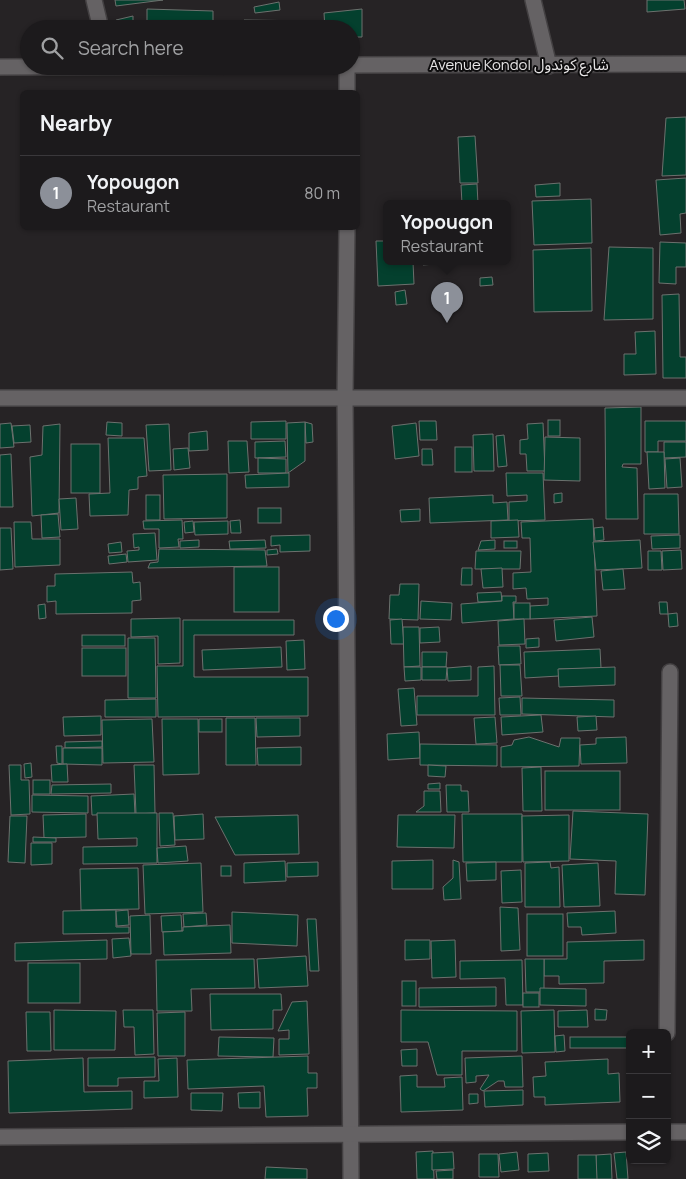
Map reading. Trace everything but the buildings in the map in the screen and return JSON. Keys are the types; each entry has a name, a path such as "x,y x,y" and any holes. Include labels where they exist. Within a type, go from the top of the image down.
{"street":[{"path":"94,0 99,20"},
{"path":"533,0 549,66"},
{"name":"Avenue Kondol شارع كوندول","path":"360,65 549,66 686,64"},
{"path":"0,67 20,67"},
{"path":"347,90 348,75"},
{"path":"346,230 351,1179"},
{"path":"0,398 686,398"},
{"path":"667,1029 670,672"},
{"path":"0,1137 626,1132"},
{"path":"671,1132 686,1132"}],"place":[{"name":"Yopougon","path":"447,323"}]}
